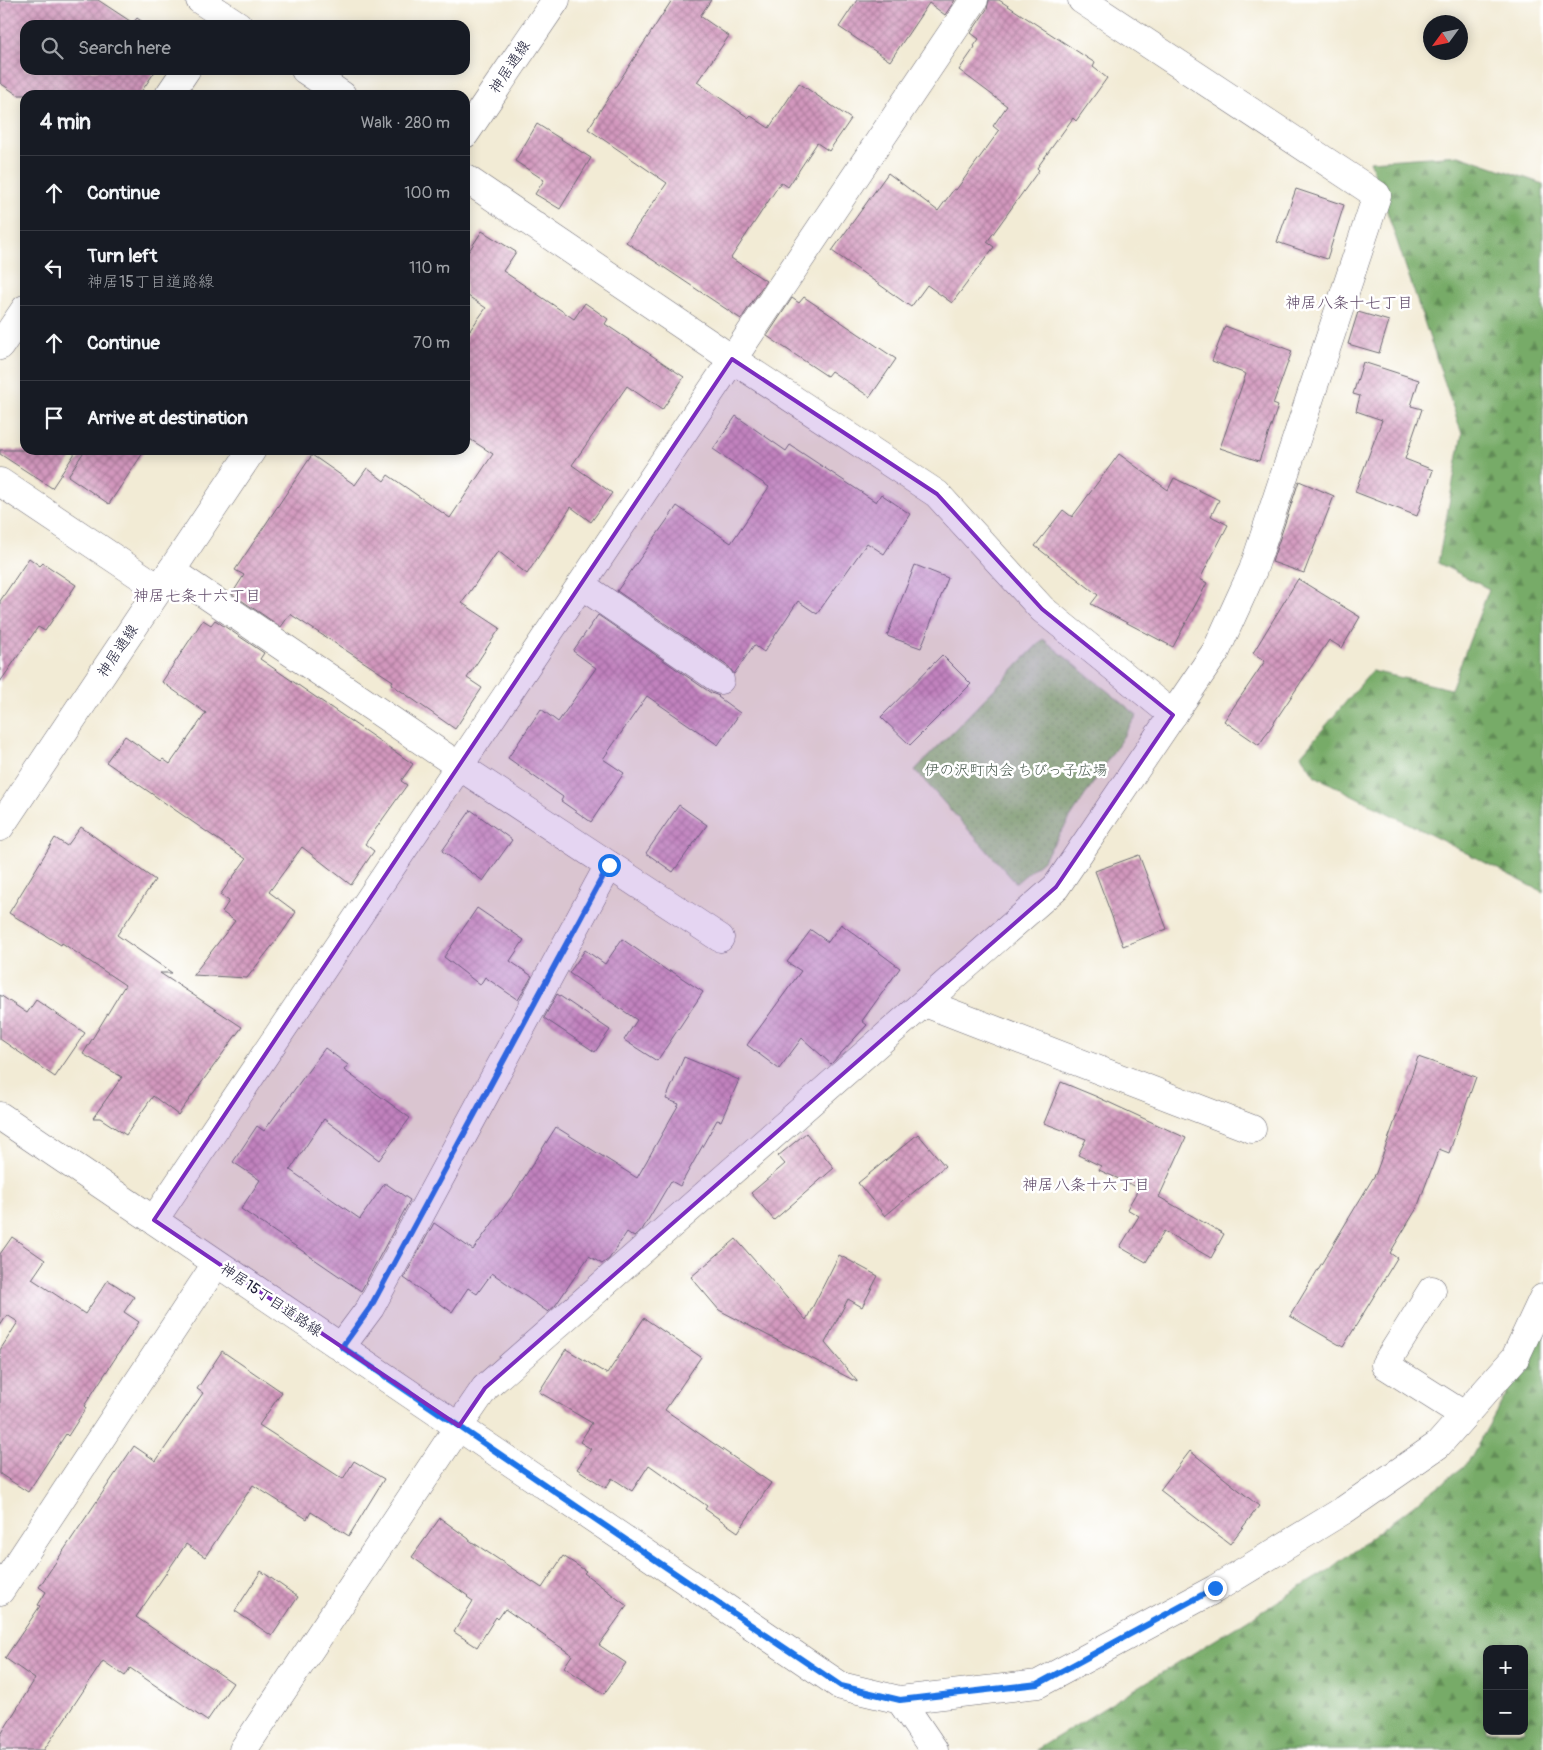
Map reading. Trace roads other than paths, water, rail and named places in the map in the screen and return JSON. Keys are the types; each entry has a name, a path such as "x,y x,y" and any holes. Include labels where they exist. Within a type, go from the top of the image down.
{"street":[{"name":"神居通線","path":"470,127 556,0"},
{"path":"154,1220 974,0"},
{"path":"243,1750 485,1388 1056,887 1216,651 1253,570 1377,195 1082,0"},
{"path":"172,90 183,75"},
{"path":"312,75 335,90"},
{"path":"470,181 732,359 937,494 1042,609 1173,715"},
{"path":"0,346 20,316"},
{"name":"神居通線","path":"0,827 249,455"},
{"path":"0,482 166,580 459,766 720,938"},
{"path":"581,585 720,680"},
{"path":"342,1347 370,1308 609,865"},
{"path":"925,1003 1252,1129"},
{"name":"神居15丁目道路線","path":"0,1116 841,1686 900,1700"},
{"path":"0,1591 216,1264"},
{"path":"1432,1290 1385,1365 1464,1415"},
{"path":"934,1750 900,1700 1038,1684 1215,1588 1344,1510 1438,1445 1515,1358 1543,1298"}],"district":[{"name":"神居八条十七丁目","path":"1349,303"},
{"name":"神居七条十六丁目","path":"197,596"},
{"name":"神居八条十六丁目","path":"1086,1185"}],"park label":[{"name":"伊の沢町内会 ちびっ子広場","path":"1016,770"}]}
